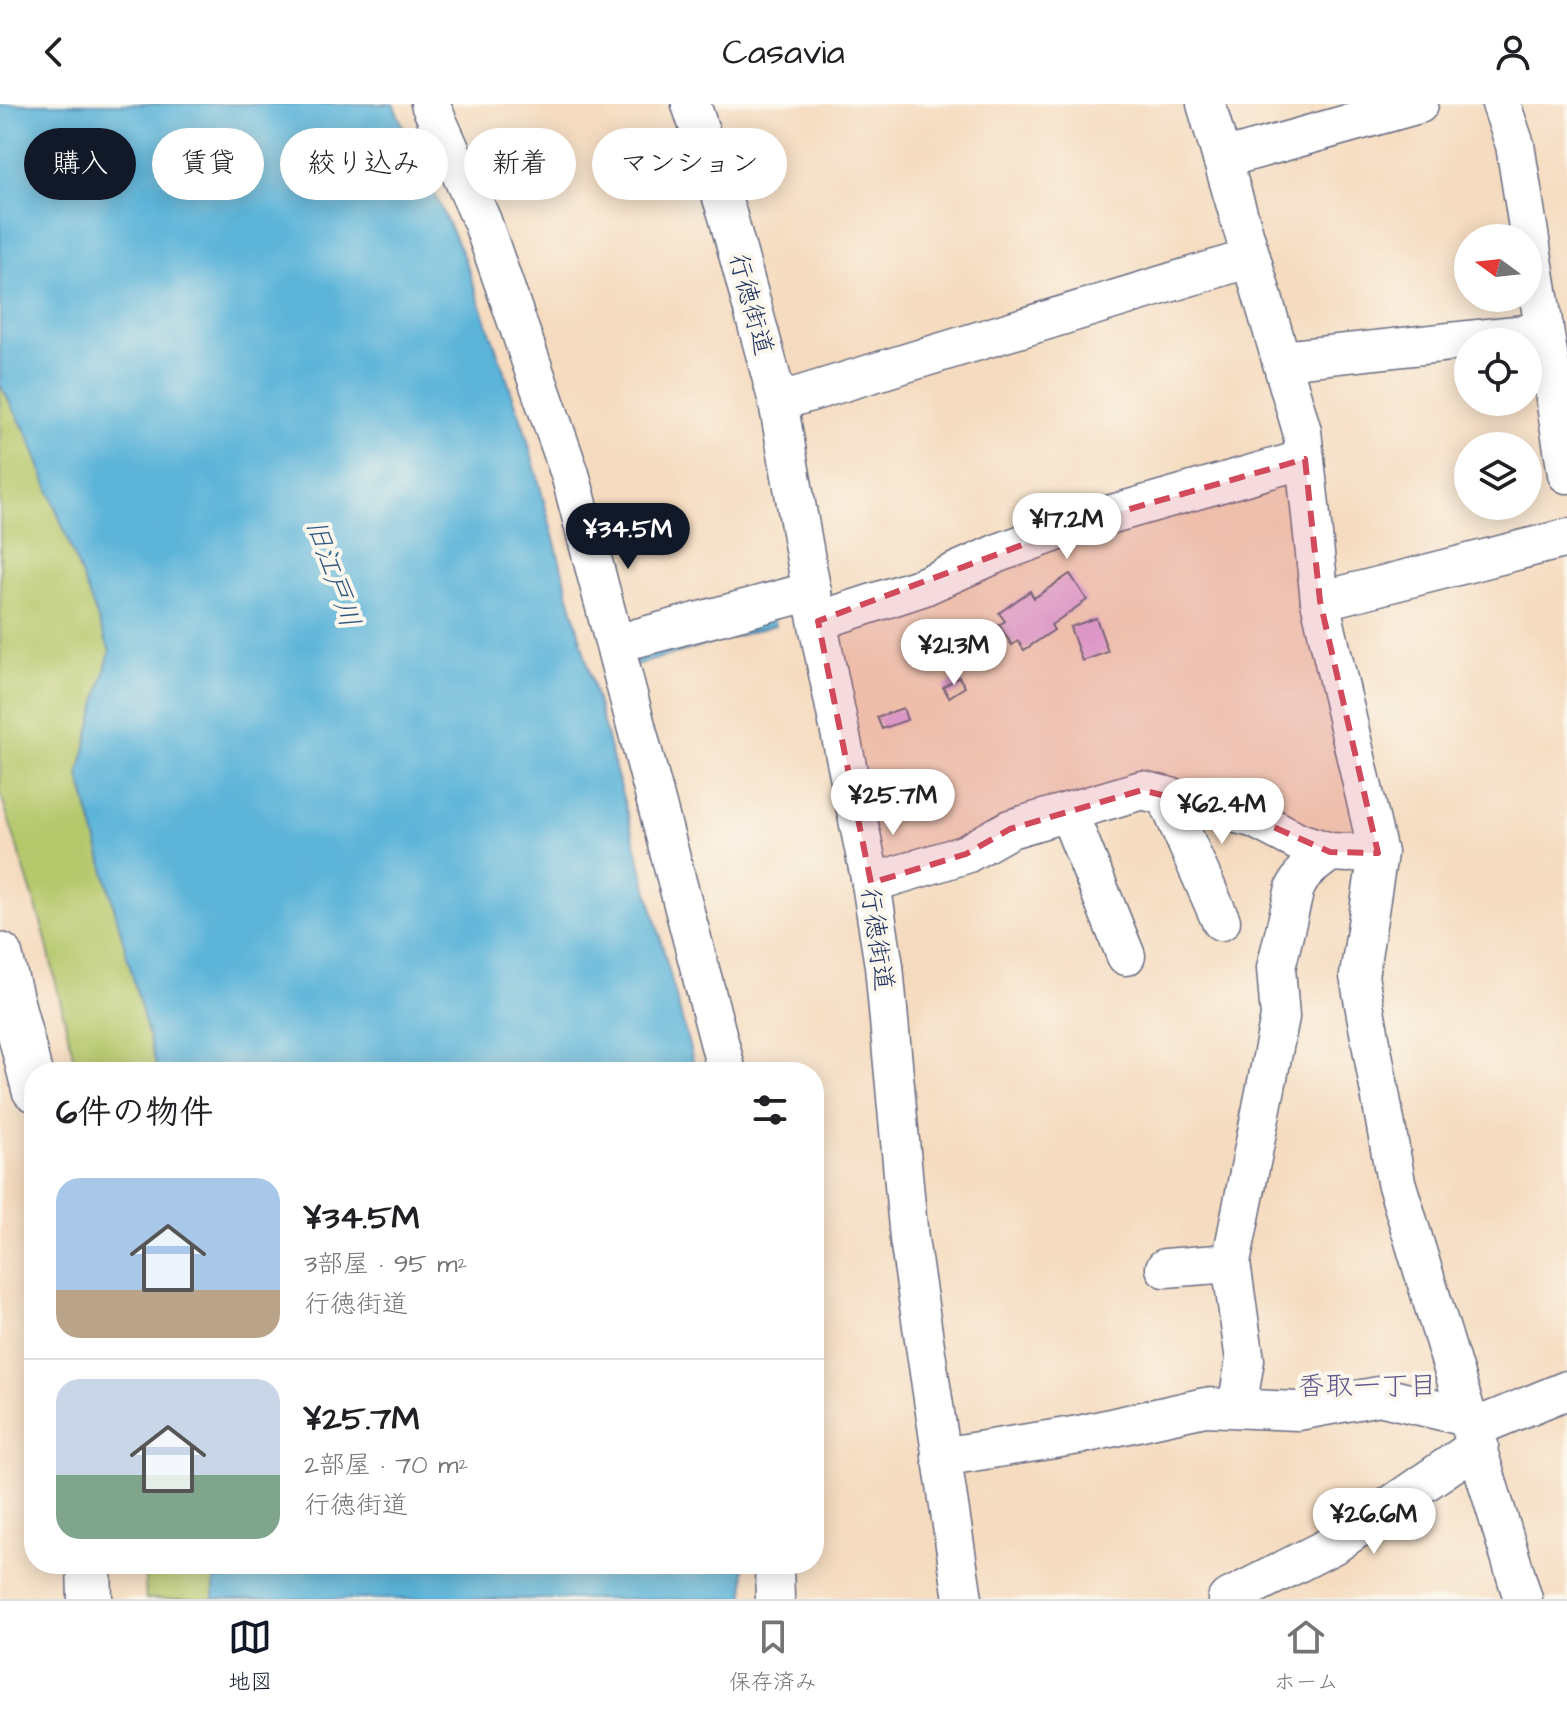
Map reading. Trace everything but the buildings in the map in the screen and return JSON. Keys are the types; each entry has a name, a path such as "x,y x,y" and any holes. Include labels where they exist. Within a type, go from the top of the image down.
{"main road":[{"path":"0,955 27,1062"},
{"path":"89,1574 90,1599"}],"street":[{"path":"430,104 482,221 570,474 724,1062"},
{"name":"行徳街道","path":"691,104 727,213 778,402 871,883 884,966 909,1239 963,1599"},
{"path":"1206,104 1302,431 1320,601 1378,853 1359,976 1396,1182 1475,1430 1523,1599"},
{"path":"1222,159 1419,104"},
{"path":"1501,104 1515,145 1567,474"},
{"path":"778,402 1251,258"},
{"path":"1282,360 1544,332"},
{"path":"637,638 922,587 998,553 1084,522 1305,459"},
{"path":"1320,601 1567,538"},
{"path":"871,883 966,854 1010,829 1142,790 1253,818 1299,842 1330,852 1378,853"},
{"path":"1166,796 1221,921"},
{"path":"1068,812 1126,956"},
{"path":"1237,1408 1245,1360 1231,1263 1280,1017 1276,968 1295,888 1304,872 1330,852"},
{"path":"1165,1268 1231,1263"},
{"path":"1227,1599 1335,1544 1475,1430 1567,1390"},
{"path":"941,1457 1079,1435 1205,1407 1298,1411 1379,1396 1475,1430"},
{"path":"774,1574 775,1599"}],"highlighted area":[{"path":"1305,459 1320,601 1378,853 1330,852 1253,818 1142,790 1010,829 966,854 871,883 818,621 1084,522"}],"green space":[{"path":"0,384 29,437 110,651 79,774 155,1062 75,1062 44,932 0,792"},
{"path":"145,1574 214,1574 214,1599 146,1599"}],"water":[{"name":"旧江戸川","path":"0,104 393,104 404,128 280,128 280,200 437,200 464,258 525,430 693,1062 155,1062 79,774 110,651 29,437 0,384"},
{"path":"771,613 775,625 636,665 633,652"},
{"path":"214,1574 744,1574 745,1599 214,1599"}],"district":[{"name":"香取一丁目","path":"1367,1385"}]}
